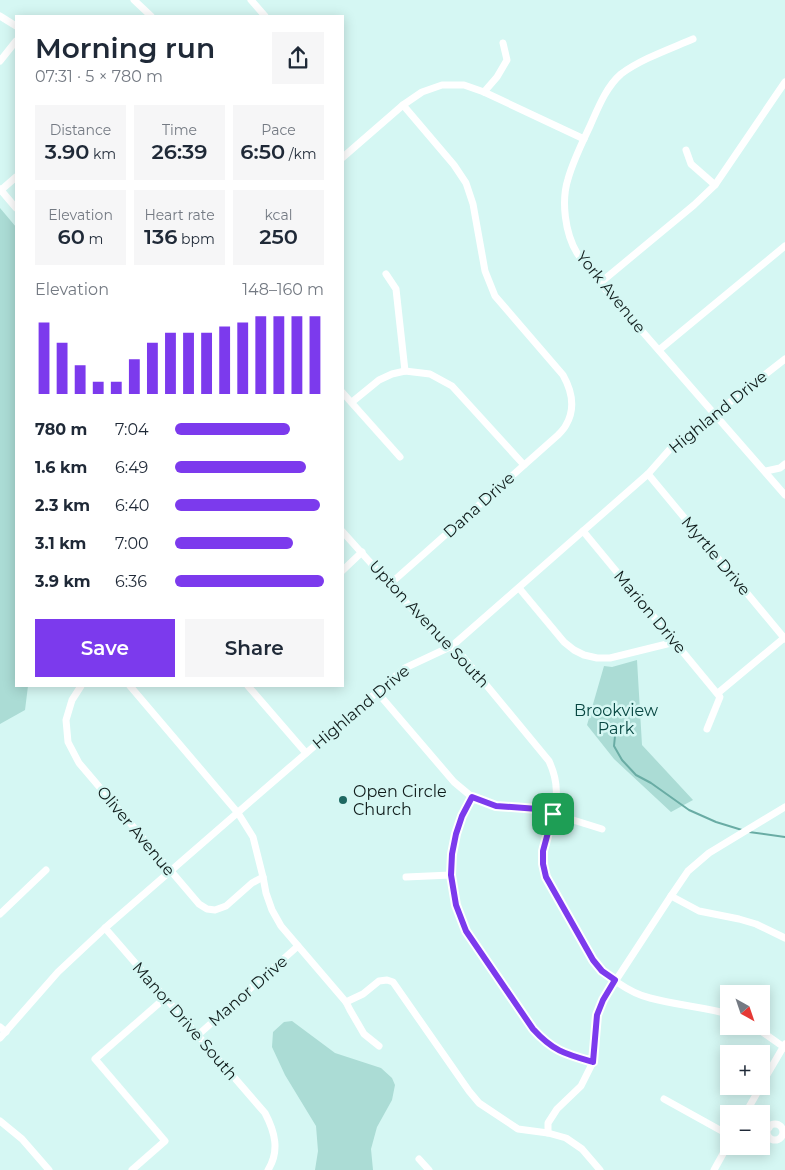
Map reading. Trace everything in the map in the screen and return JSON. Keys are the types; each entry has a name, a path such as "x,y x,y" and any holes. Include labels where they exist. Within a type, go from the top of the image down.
{"street":[{"path":"134,0 150,15"},
{"path":"251,0 264,15"},
{"path":"0,16 15,25"},
{"name":"York Avenue","path":"693,39 636,65 620,76 606,93 567,180 565,216 577,252 600,283 785,495"},
{"path":"0,61 15,42"},
{"path":"484,92 497,77 507,60 503,43"},
{"path":"600,283 694,205 714,185 785,82"},
{"path":"344,156 403,105 422,92 442,85 464,85 484,92 584,139"},
{"name":"Dana Drive","path":"390,584 558,435 566,425 572,407 570,388 563,375 495,296 485,271 473,204 466,183 454,165 403,105"},
{"path":"686,150 691,164 714,185"},
{"path":"15,179 0,190 15,207"},
{"path":"659,350 785,246"},
{"path":"386,274 396,289 405,371"},
{"name":"Highland Drive","path":"0,1038 3,1029 58,972 105,928 306,753 405,668 452,646 648,474 670,449 785,359"},
{"path":"352,402 379,380 392,374 405,371 430,374 452,386 524,465"},
{"path":"344,394 400,457"},
{"path":"766,471 780,468 785,464"},
{"name":"Myrtle Drive","path":"648,474 784,639"},
{"name":"Marion Drive","path":"583,531 718,693"},
{"name":"Upton Avenue South","path":"344,532 431,630 459,652 549,761 555,773 557,797 543,851 543,864 546,877 593,960 602,971 615,980 648,998 720,1011"},
{"path":"344,569 362,552"},
{"path":"518,588 564,642 584,655 610,658 675,642"},
{"path":"707,729 720,696 718,693 784,639"},
{"name":"Oliver Avenue","path":"80,687 72,700 66,720 68,742 79,763 199,904 207,909 215,910 226,906 252,883 263,877"},
{"path":"131,687 238,813 253,837 266,893 272,910 281,926 346,1002 364,1034 379,1046"},
{"path":"249,687 306,753"},
{"path":"377,692 454,782 472,797 496,806 538,809 602,829"},
{"path":"472,797 462,816 456,834 452,854 451,875 456,905 466,931 533,1029 544,1041 557,1050 593,1062"},
{"path":"548,1133 548,1123 557,1108 581,1086 593,1062 597,1015 603,1000 688,871 709,852 785,807"},
{"path":"0,914 46,870"},
{"path":"406,877 451,875"},
{"path":"671,896 699,911 739,918 785,938"},
{"name":"Manor Drive South","path":"105,928 265,1113 272,1126 276,1142 272,1163 268,1170"},
{"name":"Manor Drive","path":"198,1035 298,946"},
{"path":"346,1002 363,994 380,981 387,980 393,982 479,1103 518,1130 548,1133 566,1138 582,1149 600,1170"},
{"path":"132,1170 165,1141 95,1059 165,998"},
{"path":"768,1035 784,1046 770,1070"},
{"path":"664,1099 720,1130"},
{"path":"0,1121 22,1139 49,1170"},
{"path":"714,1170 722,1155"},
{"path":"419,1159 429,1170"}],"green space":[{"path":"0,208 15,226 15,687 28,687 25,710 0,724"},
{"name":"Brookview Park","path":"637,660 642,745 693,800 671,812 614,759 587,725 604,666 612,667"},
{"path":"292,1021 335,1053 381,1068 392,1078 395,1085 392,1100 377,1127 371,1149 373,1170 315,1170 318,1151 316,1126 285,1075 272,1047 273,1032 284,1022"}],"waterway":[{"path":"616,726 614,746 622,760 636,775 651,783 689,810 716,822 742,830"},
{"path":"749,832 785,837"}],"place":[{"name":"Open Circle Church","path":"343,800"}],"route":[{"path":"472,797 496,806 538,809 553,814 543,851 546,877 593,960 602,971 615,980 603,1000 597,1015 593,1062 557,1050 544,1041 533,1029 466,931 456,905 451,875 452,854 456,834 462,816 472,797"}]}
